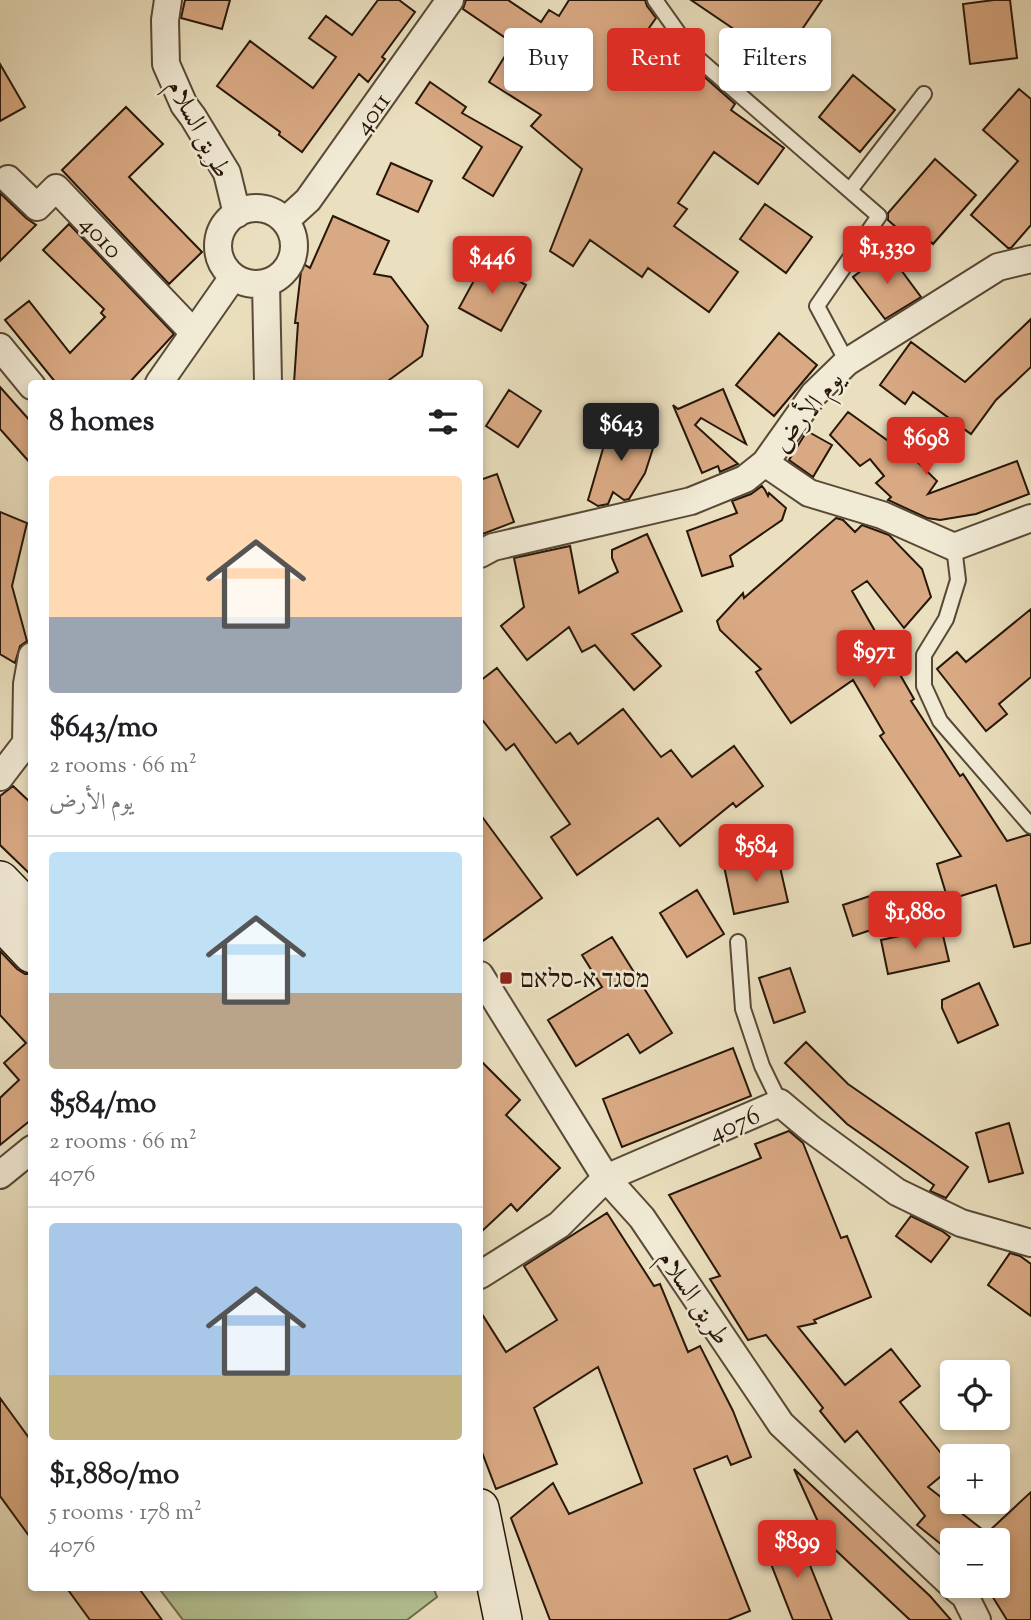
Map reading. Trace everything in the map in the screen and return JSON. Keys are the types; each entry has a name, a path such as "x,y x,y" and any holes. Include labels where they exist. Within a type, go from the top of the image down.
{"street":[{"name":"طريق السلام","path":"168,0 165,20 166,64 184,105 227,173 237,214"},
{"name":"4011","path":"285,221 308,200 450,0"},
{"name":"4010","path":"8,180 37,207 56,188 194,333"},
{"path":"249,209 263,209 275,213 285,221 292,232 293,258 278,278 266,283 243,282 225,268 219,244 228,222 237,214 249,209"},
{"name":"يوم الأرض","path":"483,552 493,547 691,501 745,479 765,463 814,394 847,362 998,267 1031,259"},
{"path":"161,380 233,276"},
{"path":"266,283 268,380"},
{"path":"0,347 28,381"},
{"name":"يوم الأرض","path":"765,463 808,493 881,515 954,547"},
{"path":"954,547 1031,518"},
{"path":"28,678 28,712"},
{"path":"0,777 28,742"},
{"path":"0,880 28,909"},
{"path":"0,920 28,950"},
{"name":"طريق السلام","path":"483,980 606,1178 642,1218 781,1424 940,1573"},
{"name":"4076","path":"483,1273 559,1224 606,1178 780,1103 897,1192 961,1223 1031,1243"},
{"path":"0,1175 28,1152"},
{"path":"483,1523 503,1620"},
{"path":"473,1591 479,1620"},
{"name":"طريق السلام","path":"966,1598 977,1620"}],"lane":[{"path":"655,0 694,55 879,216 817,306 847,362"},
{"path":"850,190 924,94"},
{"path":"954,547 958,580 946,619 925,655 923,686 940,721 1031,827"},
{"path":"738,942 743,1009 762,1066 780,1103"}],"green space":[{"path":"161,1591 435,1591 437,1597 407,1620 183,1620"}],"building":[{"path":"185,0 230,0 222,29 181,18"},
{"path":"378,0 399,0 415,12 382,57 385,59 368,82 359,74 302,152 279,135 280,132 217,86 250,41 313,88 336,57 309,38 326,16 352,35"},
{"path":"466,0 508,0 541,22 549,10 559,16 569,0 645,0 656,18 649,28 607,28 607,91 705,91 705,78 735,104 731,110 784,148 758,184 714,152 678,203 687,209 674,226 738,272 709,312 648,268 642,277 590,240 573,266 550,251 582,169 531,126 541,115 489,82 504,58 504,91 593,91 593,28 504,28 504,37 463,9"},
{"path":"691,0 822,0 803,28 732,28"},
{"path":"1010,0 1017,58 970,64 963,4"},
{"path":"0,64 25,107 0,121"},
{"path":"853,75 895,110 860,152 819,117"},
{"path":"430,82 466,107 462,113 522,147 493,196 463,178 482,147 416,103"},
{"path":"1019,89 1031,99 1031,225 1011,248 1008,248 971,215 1018,161 983,130"},
{"path":"126,107 163,144 129,177 202,252 169,284 62,170"},
{"path":"935,159 976,195 933,244 915,229 908,238 888,220 888,213"},
{"path":"391,163 432,181 418,212 377,194"},
{"path":"0,193 36,225 0,261"},
{"path":"765,204 812,237 786,273 740,239"},
{"path":"333,216 389,241 374,274 391,277 428,326 422,356 389,380 294,380 298,323 295,323 302,263 310,268"},
{"path":"69,224 174,334 132,380 54,380 5,320 29,301 70,353 105,317 101,313 104,309 43,250"},
{"path":"887,251 921,297 885,319 853,277"},
{"path":"484,262 526,285 501,331 459,308"},
{"path":"1031,319 1031,367 996,400 971,434 913,392 905,404 880,385 911,342 965,382"},
{"path":"779,333 817,365 774,416 736,385"},
{"path":"0,387 28,418 28,460 0,429"},
{"path":"723,389 746,444 701,418 695,425 738,464 720,472 718,466 702,473 673,405 678,409"},
{"path":"509,390 541,411 518,447 486,426"},
{"path":"848,412 887,440 892,437 937,481 928,494 1017,461 1029,494 976,514 940,520 927,518 888,500 891,497 876,483 884,476 870,459 860,466 830,435"},
{"path":"612,418 656,439 645,473 629,499 624,500 613,492 608,504 598,506 588,500"},
{"path":"807,431 832,445 813,477 789,460"},
{"path":"497,474 514,522 483,534 483,479"},
{"path":"762,486 768,496 769,493 786,508 782,520 730,556 733,566 702,576 687,531 737,513 732,501 751,494"},
{"path":"0,512 27,523 12,586 27,641 20,646 15,663 0,654"},
{"path":"836,518 843,520 855,532 862,525 889,535 922,569 931,597 904,628 867,581 852,591 914,699 911,701 1007,841 1031,835 1031,943 1014,947 996,885 948,900 937,864 961,856 880,736 884,733 853,680 791,723 756,672 761,669 720,630 717,621 743,593 744,598"},
{"path":"647,534 682,611 632,634 661,666 634,690 595,645 582,652 569,627 527,660 501,626 524,607 514,558 570,546 579,593 618,572 612,558 612,550"},
{"path":"1031,609 1031,677 999,704 1007,714 986,731 937,669 957,652 966,662"},
{"path":"497,668 556,743 570,733 578,744 623,709 661,757 671,750 692,777 734,746 763,786 736,807 733,803 680,846 658,818 577,875 551,837 570,824 514,744 506,750 483,721 483,679"},
{"path":"13,786 28,800 28,872 0,845 0,796"},
{"path":"483,818 542,898 483,941"},
{"path":"777,854 788,902 734,914 724,866"},
{"path":"697,890 724,934 687,957 660,913"},
{"path":"882,892 892,923 853,936 843,905"},
{"path":"941,927 949,961 888,974 881,940"},
{"path":"612,937 672,1033 640,1053 628,1034 576,1066 548,1020 602,987 582,955"},
{"path":"0,951 17,969 28,974 28,1122 0,1145 0,1098 19,1080 4,1063 26,1043 0,1015"},
{"path":"790,968 805,1012 774,1023 759,978"},
{"path":"979,983 998,1025 958,1043 942,1008 942,1000"},
{"path":"806,1042 848,1084 968,1167 946,1198 930,1191 934,1185 847,1124 785,1063"},
{"path":"733,1048 751,1096 622,1147 603,1099"},
{"path":"483,1063 520,1100 506,1115 560,1168 517,1211 511,1204 483,1230"},
{"path":"1009,1123 1023,1173 989,1182 976,1133"},
{"path":"789,1131 803,1143 841,1238 847,1236 871,1297 814,1320 816,1323 798,1327 845,1385 891,1349 920,1386 900,1402 940,1452 940,1477 928,1487 940,1496 940,1514 963,1514 981,1528 940,1528 940,1543 917,1525 925,1516 857,1431 845,1442 820,1411 823,1408 766,1335 748,1340 710,1279 720,1276 669,1195 761,1158 755,1144"},
{"path":"607,1213 654,1286 660,1284 688,1352 700,1346 733,1411 751,1457 731,1465 727,1456 694,1469 750,1611 728,1620 550,1620 511,1518 553,1483 569,1514 642,1483 598,1367 534,1408 557,1464 496,1489 483,1455 483,1316 506,1352 557,1320 524,1266"},
{"path":"911,1216 950,1237 931,1262 896,1236"},
{"path":"1010,1253 1031,1264 1031,1316 988,1285"},
{"path":"0,1398 28,1436 28,1534 0,1496"},
{"path":"794,1469 930,1596 951,1620 910,1620 811,1527 819,1524"},
{"path":"1031,1492 1031,1620 1007,1620 993,1598 1010,1598 1010,1528 992,1528"},
{"path":"797,1533 832,1620 793,1620 764,1546"},
{"path":"69,1591 141,1591 162,1620 90,1620"}],"place":[{"name":"מסגד א-סלאם","path":"506,978"}]}
